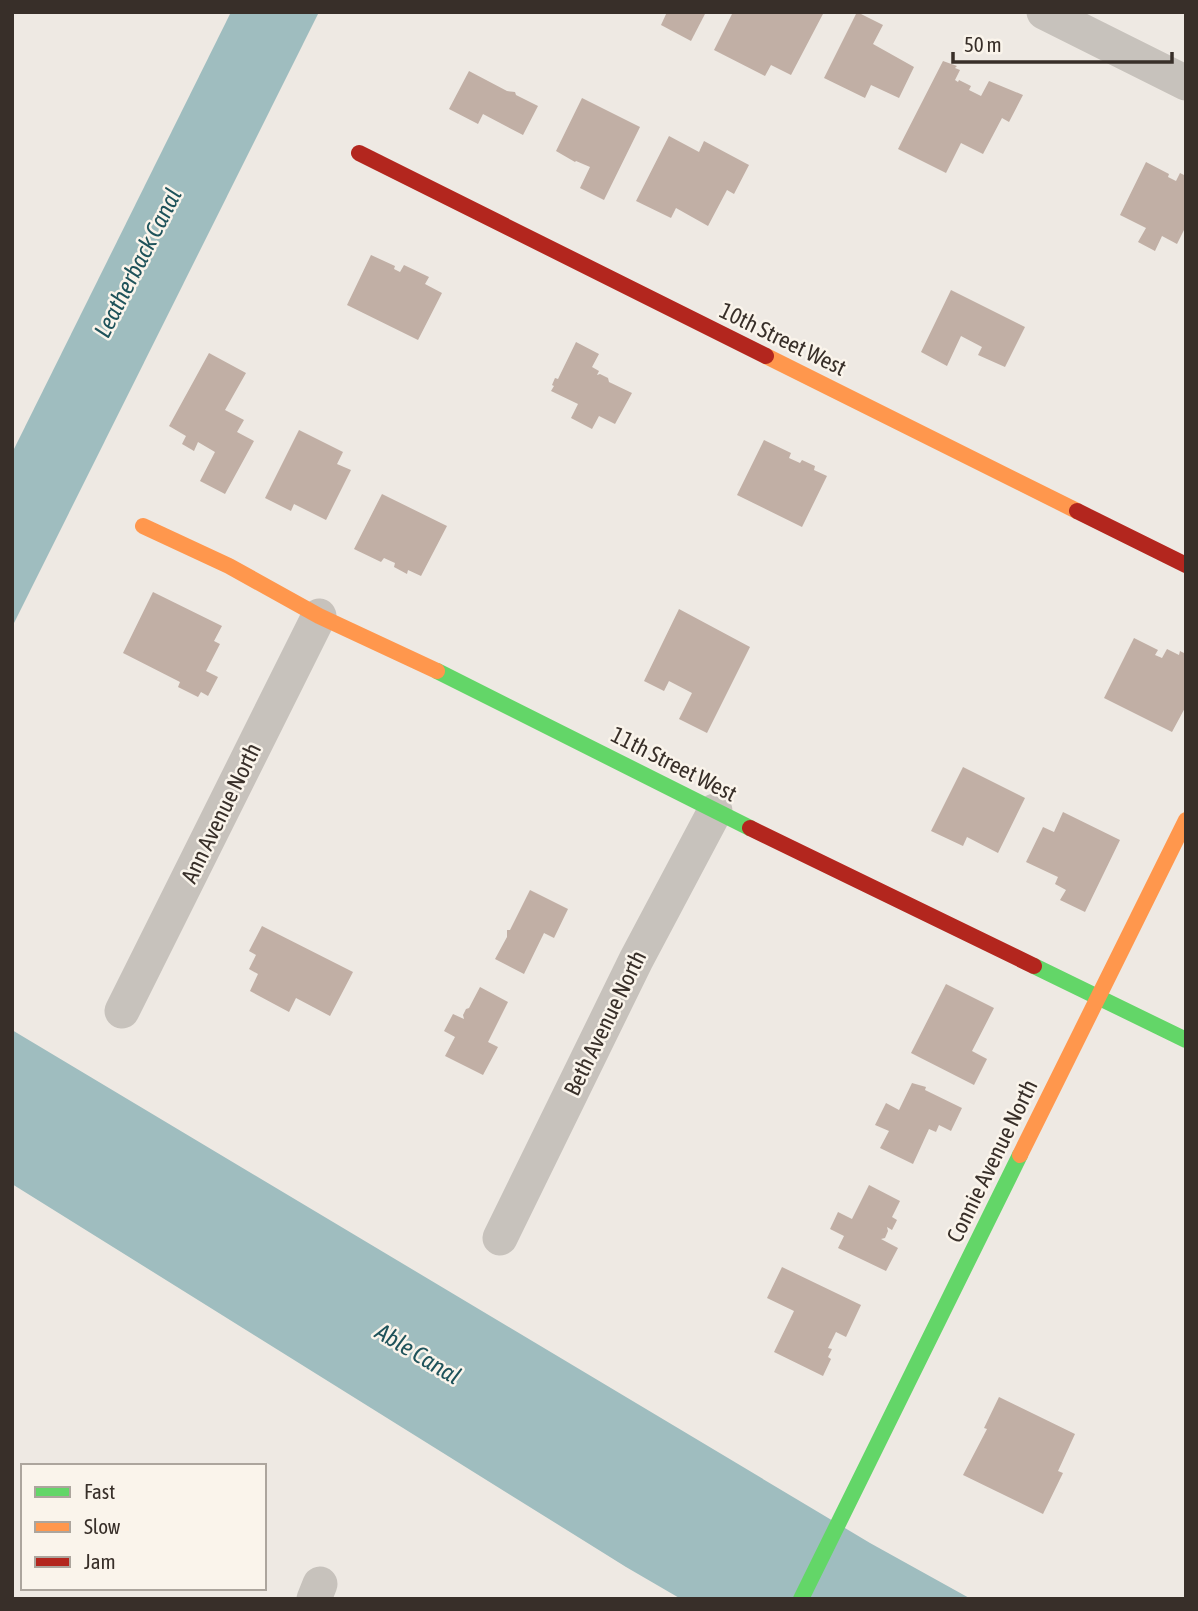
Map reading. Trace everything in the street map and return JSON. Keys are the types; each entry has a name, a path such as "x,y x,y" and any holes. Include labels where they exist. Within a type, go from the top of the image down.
{"street":[{"path":"1044,12 1186,83"},
{"name":"10th Street West","path":"359,153 1186,565"},
{"name":"11th Street West","path":"143,526 229,566 319,616 480,691 715,811 1186,1040"},
{"name":"Ann Avenue North","path":"122,1011 319,616"},
{"name":"Beth Avenue North","path":"500,1238 636,960 715,811"},
{"name":"Connie Avenue North","path":"801,1599 1186,820"}],"water":[{"name":"Leatherback Canal","path":"231,12 319,12 12,627 12,453"},
{"name":"Able Canal","path":"12,1030 870,1543 971,1599 681,1599 626,1567 12,1184"}],"building":[{"path":"667,12 706,12 691,41 661,25"},
{"path":"733,12 824,12 791,75 771,65 765,76 714,50"},
{"path":"857,12 883,25 873,44 914,67 899,98 871,85 865,98 824,78"},
{"path":"943,61 957,66 955,68 960,70 955,80 971,86 969,90 981,96 989,81 1023,95 1009,122 1002,118 983,154 961,143 946,173 898,149"},
{"path":"469,71 538,106 523,135 483,114 478,124 449,109"},
{"path":"582,98 640,127 604,200 580,188 590,167 556,151"},
{"path":"669,136 699,152 704,141 749,165 734,194 727,190 708,226 676,208 671,218 636,201"},
{"path":"1146,162 1169,174 1168,177 1176,181 1180,173 1186,176 1186,226 1177,244 1162,236 1155,251 1138,242 1146,228 1120,215"},
{"path":"371,255 395,266 394,269 400,272 404,265 429,277 425,284 442,293 418,340 347,305"},
{"path":"951,290 1025,327 1005,367 978,355 982,347 961,336 947,366 921,352"},
{"path":"576,342 599,354 592,367 599,371 597,375 608,378 609,382 632,393 615,424 599,416 592,429 571,418 578,404 551,391 555,378 558,379"},
{"path":"209,353 246,373 225,410 244,420 237,432 254,441 225,494 200,481 215,452 198,442 194,451 182,444 186,436 169,426"},
{"path":"299,430 343,452 337,464 351,470 326,520 294,504 291,511 265,498"},
{"path":"764,440 791,453 789,458 815,466 814,470 827,476 802,527 737,495"},
{"path":"382,494 447,526 421,576 408,570 407,574 394,567 395,563 384,558 381,562 354,549"},
{"path":"153,592 222,626 214,641 220,644 206,671 218,677 208,696 201,692 198,697 178,687 180,682 123,653"},
{"path":"679,609 750,647 707,733 679,719 692,693 669,681 664,691 644,681"},
{"path":"1134,638 1158,650 1155,655 1162,658 1167,649 1179,655 1180,651 1186,654 1186,706 1172,732 1104,698"},
{"path":"963,767 1025,798 998,853 967,837 963,846 931,831"},
{"path":"1063,812 1120,840 1085,912 1060,900 1066,890 1055,884 1058,877 1026,862 1043,827 1054,832"},
{"path":"530,890 568,909 554,938 544,933 524,974 495,959 507,937 507,930 510,930"},
{"path":"262,926 353,972 330,1016 296,998 289,1012 250,991 258,974 249,969 256,955 249,951"},
{"path":"946,984 994,1008 972,1051 987,1059 974,1085 911,1053"},
{"path":"480,987 508,1002 488,1042 498,1047 483,1075 445,1056 455,1037 444,1031 453,1014 464,1019 466,1009"},
{"path":"912,1083 926,1087 925,1090 962,1108 951,1131 939,1125 936,1132 929,1129 913,1164 880,1148 889,1131 875,1125 886,1103 899,1110"},
{"path":"869,1185 900,1201 892,1217 897,1220 892,1230 887,1227 885,1238 881,1239 898,1248 886,1271 838,1248 844,1236 830,1229 838,1212 852,1219"},
{"path":"782,1267 861,1305 846,1337 836,1332 828,1348 832,1349 828,1357 831,1359 823,1376 774,1352 794,1311 767,1298"},
{"path":"999,1397 1075,1434 1058,1471 1063,1473 1043,1514 963,1475 987,1429 984,1428"}],"traffic: fast":[{"path":"437,671 750,828"},
{"path":"1034,966 1186,1040"},
{"path":"801,1599 1020,1155"}],"traffic: slow":[{"path":"766,356 1077,511"},
{"path":"143,526 229,566 319,616 437,671"},
{"path":"1020,1155 1186,820"}],"traffic: jam":[{"path":"359,153 766,356"},
{"path":"1077,511 1186,565"},
{"path":"750,828 1034,966"}]}
